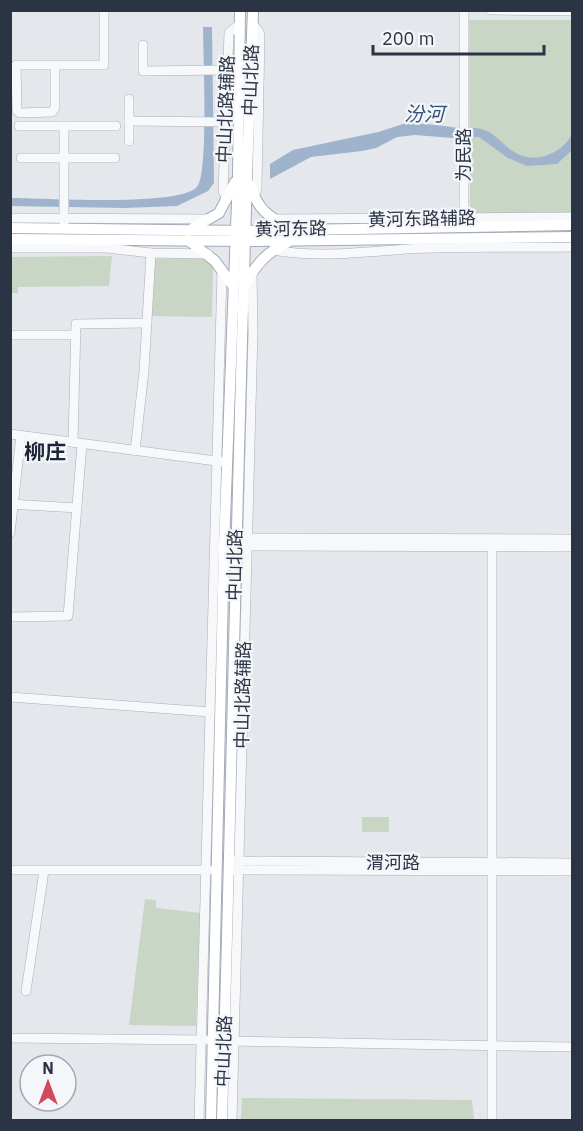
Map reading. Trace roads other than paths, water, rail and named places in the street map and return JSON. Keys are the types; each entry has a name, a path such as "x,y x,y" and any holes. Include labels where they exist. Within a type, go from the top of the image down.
{"main road":[{"name":"中山北路","path":"240,10 243,176"},
{"name":"中山北路","path":"222,1120 234,866 228,463 253,10"},
{"path":"290,229 263,211 243,176 219,213 189,235 238,287 261,259 292,241"},
{"name":"黄河东路","path":"240,236 290,229 464,223 573,225"},
{"name":"黄河东路","path":"10,228 64,224 189,235"},
{"name":"黄河东路","path":"10,239 189,235 240,236 292,241 573,237"},
{"name":"中山北路","path":"211,1120 224,1041 211,870 230,542"}],"street":[{"path":"55,65 55,108 52,112 17,111 16,65 55,65 104,65 104,10"},
{"name":"为民路","path":"464,10 464,223"},
{"path":"490,10 573,11"},
{"name":"中山北路辅路","path":"227,199 223,191 229,33 240,24"},
{"name":"中山北路辅路","path":"253,24 260,34 257,188 254,197"},
{"path":"143,45 143,71 227,70"},
{"path":"129,99 129,141"},
{"path":"129,121 225,122"},
{"path":"19,126 116,126"},
{"path":"64,126 64,224"},
{"path":"21,158 115,158"},
{"name":"黄河东路辅路","path":"272,219 464,223 573,217"},
{"path":"10,218 64,224 210,219"},
{"name":"黄河东路辅路","path":"273,250 287,253 368,253 407,249 573,247"},
{"path":"10,248 106,248 151,253 208,254"},
{"path":"135,451 144,370 151,253"},
{"name":"中山北路辅路","path":"234,866 248,542 252,270"},
{"name":"中山北路辅路","path":"199,1120 200,1040 211,870 210,712 228,463 222,271"},
{"path":"10,617 68,616 77,508 76,324 147,323"},
{"path":"10,335 76,335"},
{"path":"10,434 250,465"},
{"path":"10,533 21,435"},
{"path":"12,504 77,508"},
{"path":"492,543 573,539"},
{"path":"230,542 492,543 573,547"},
{"path":"492,543 492,1120"},
{"path":"10,697 210,712"},
{"name":"渭河路","path":"10,870 211,870 234,866 492,867 573,863"},
{"name":"渭河路","path":"492,867 573,871"},
{"path":"26,991 44,871"},
{"path":"10,1038 573,1047"},
{"path":"224,1041 232,1120"}],"water":[{"path":"203,27 212,27 214,183 208,191 177,206 124,208 11,206 11,198 138,199 185,193 197,187 201,178 204,137"},
{"path":"406,123 480,129 492,134 514,152 530,157 555,152 572,134 572,150 557,164 527,166 508,158 479,137 453,138 415,135 397,137 376,148 362,151 311,157 270,179 270,164 293,150 378,132"}],"district":[{"name":"柳庄","path":"45,452"}],"water label":[{"name":"汾河","path":"424,114"}]}
